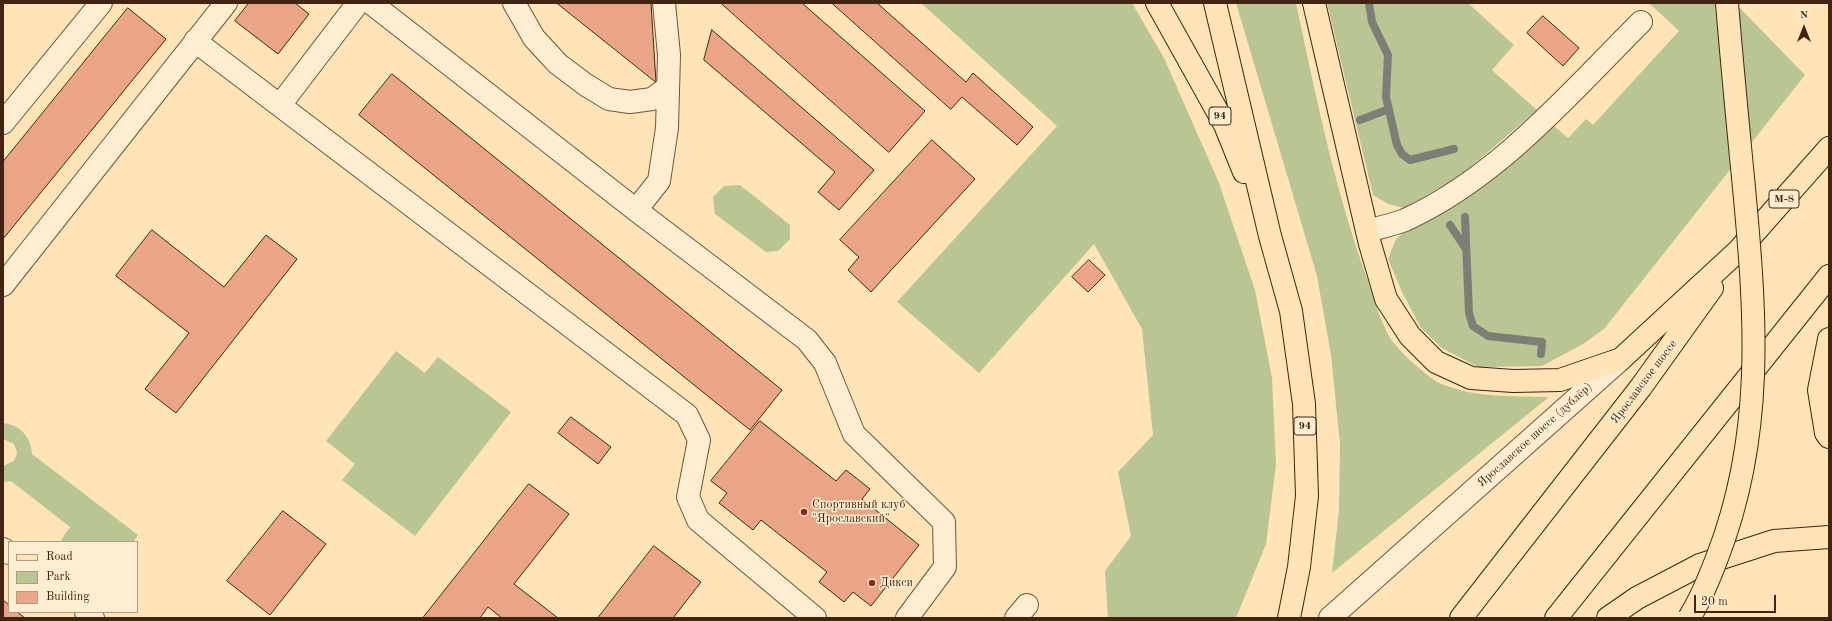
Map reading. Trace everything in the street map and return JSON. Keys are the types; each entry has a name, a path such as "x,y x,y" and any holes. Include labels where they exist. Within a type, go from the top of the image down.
{"main road":[{"name":"94","path":"1157,3 1225,125 1270,236"},
{"name":"94","path":"1215,3 1270,236 1291,311 1304,404 1307,496 1299,568 1289,618"},
{"path":"1314,3 1367,231 1386,300 1410,336 1436,362 1471,378 1513,381 1560,380 1621,359"},
{"path":"1689,618 1700,601 1729,526 1743,466 1752,402 1755,343 1751,264 1727,3"},
{"name":"Ярославское шоссе","path":"1461,618 1641,387 1738,250 1829,148"},
{"name":"Ярославское шоссе (дублёр)","path":"1621,359 1738,250"},
{"path":"1556,618 1829,276"},
{"path":"1829,339 1819,390 1826,433 1829,437"},
{"path":"1608,618 1637,598 1700,565 1774,541 1829,537"}],"street":[{"path":"3,123 101,3"},
{"path":"3,285 226,3"},
{"path":"280,105 358,3"},
{"path":"371,3 636,210 807,340 825,363 854,434 944,522 945,567 907,618"},
{"path":"514,3 534,38 558,64 586,85 609,99 630,102 652,99 668,87"},
{"path":"636,210 659,181 667,128 669,55 664,3"},
{"path":"1367,231 1404,220 1449,195 1484,172 1545,118 1641,22"},
{"path":"195,41 687,415 699,440 688,497 698,520 815,618"},
{"name":"Ярославское шоссе (дублёр)","path":"1330,618 1621,359"}],"green space":[{"path":"921,3 1132,3 1164,58 1219,183 1255,290 1272,378 1276,464 1266,544 1236,618 1108,618 1105,571 1131,536 1118,472 1153,435 1142,329 1094,244 979,373 897,302 1057,126"},
{"path":"1236,3 1296,3 1325,136 1352,235 1375,303 1390,338 1405,355 1427,375 1439,383 1452,388 1479,394 1549,397 1332,573 1339,510 1340,444 1331,355 1317,276"},
{"path":"1327,3 1468,3 1514,45 1492,70 1537,110 1460,176 1404,208 1388,204 1373,195"},
{"path":"1649,3 1735,3 1805,75 1604,329 1583,344 1542,366 1478,367 1442,348 1421,328 1403,294 1388,259 1396,239 1408,228 1554,126 1568,138 1586,119 1593,125 1679,31"},
{"path":"740,185 790,225 790,239 778,251 766,252 715,214 713,197 724,186"},
{"path":"396,351 425,373 438,357 511,412 415,536 342,480 355,464 326,441"},
{"path":"3,423 20,429 30,442 32,454 138,535 134,541 61,540 70,527 11,481 3,482 3,466 14,461 17,453 14,444 3,439"}],"building":[{"path":"249,3 295,3 309,14 278,54 235,21"},
{"path":"557,3 651,3 656,82"},
{"path":"721,3 802,3 925,111 889,152"},
{"path":"832,3 877,3 966,82 973,73 1033,127 1017,145 962,97 951,109"},
{"path":"128,8 166,39 3,239 3,162"},
{"path":"1543,16 1579,48 1563,66 1527,33"},
{"path":"712,30 874,170 839,210 818,192 835,172 704,60"},
{"path":"392,74 782,390 750,430 359,115"},
{"path":"932,140 975,179 871,292 848,270 859,257 840,240"},
{"path":"152,230 224,287 266,235 297,259 176,413 145,389 189,333 116,276"},
{"path":"1089,260 1105,275 1088,292 1072,277"},
{"path":"571,417 611,447 598,464 558,433"},
{"name":"Спортивный клуб \"Ярославский\"","path":"760,421 836,481 846,470 870,489 862,499 919,545 871,606 853,592 844,602 819,582 827,572 761,520 753,530 719,503 727,493 711,481"},
{"path":"529,484 569,514 514,584 558,618 502,618 488,607 480,618 423,618"},
{"path":"283,511 326,544 270,615 227,581"},
{"path":"654,546 701,582 673,618 598,618"},
{"path":"3,600 8,604 8,613 18,613 25,618 3,618"}],"waterway":[{"path":"1369,3 1372,22 1388,55 1386,97 1397,145 1402,154 1410,160 1454,149"},
{"path":"1360,120 1389,109"},
{"path":"1465,217 1469,313 1473,326 1488,336 1542,342 1541,354"},
{"path":"1450,225 1466,249"}],"place":[{"name":"Спортивный клуб \"Ярославский\"","path":"804,512"},
{"name":"Дикси","path":"872,583"}]}
